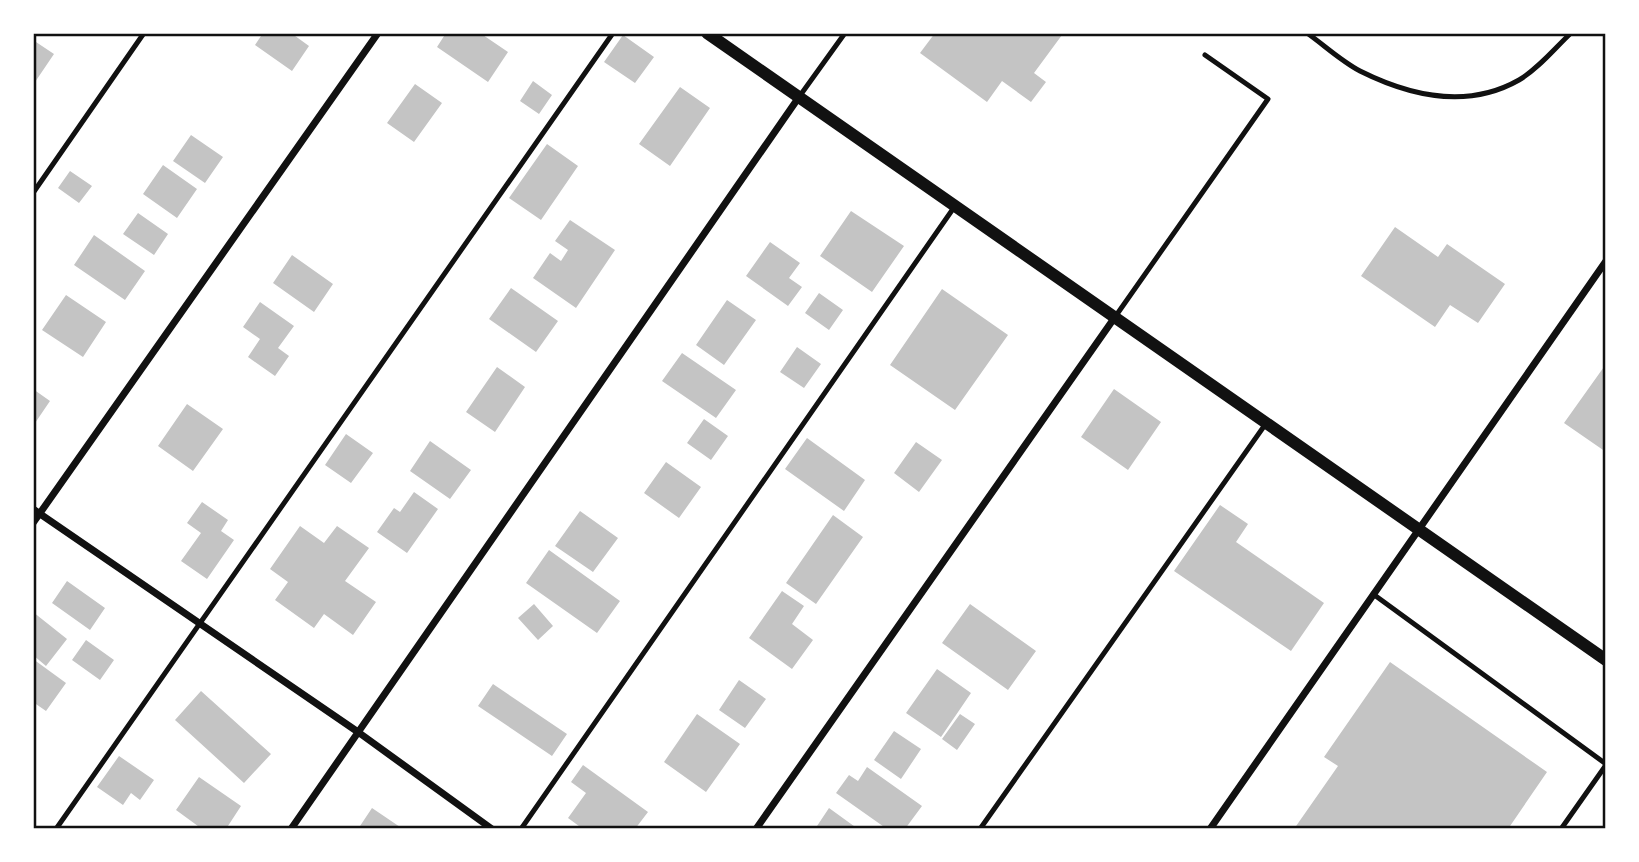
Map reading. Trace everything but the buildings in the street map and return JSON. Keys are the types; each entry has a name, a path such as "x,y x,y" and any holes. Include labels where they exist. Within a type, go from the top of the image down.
{"street":[{"path":"33,523 36,511 378,33"},
{"path":"707,33 1606,660"},
{"path":"291,829 799,97"},
{"path":"1210,829 1606,261"},
{"path":"756,829 1115,317"},
{"path":"36,511 358,732 492,829"}],"lane":[{"path":"33,193 144,33"},
{"path":"57,829 613,33"},
{"path":"799,97 845,33"},
{"path":"1307,33 1358,70 1407,90 1453,98 1493,92 1521,79 1571,33"},
{"path":"1115,317 1268,99 1205,55"},
{"path":"521,829 955,206"},
{"path":"980,829 1267,422"},
{"path":"1373,594 1606,764 1561,829"}]}
